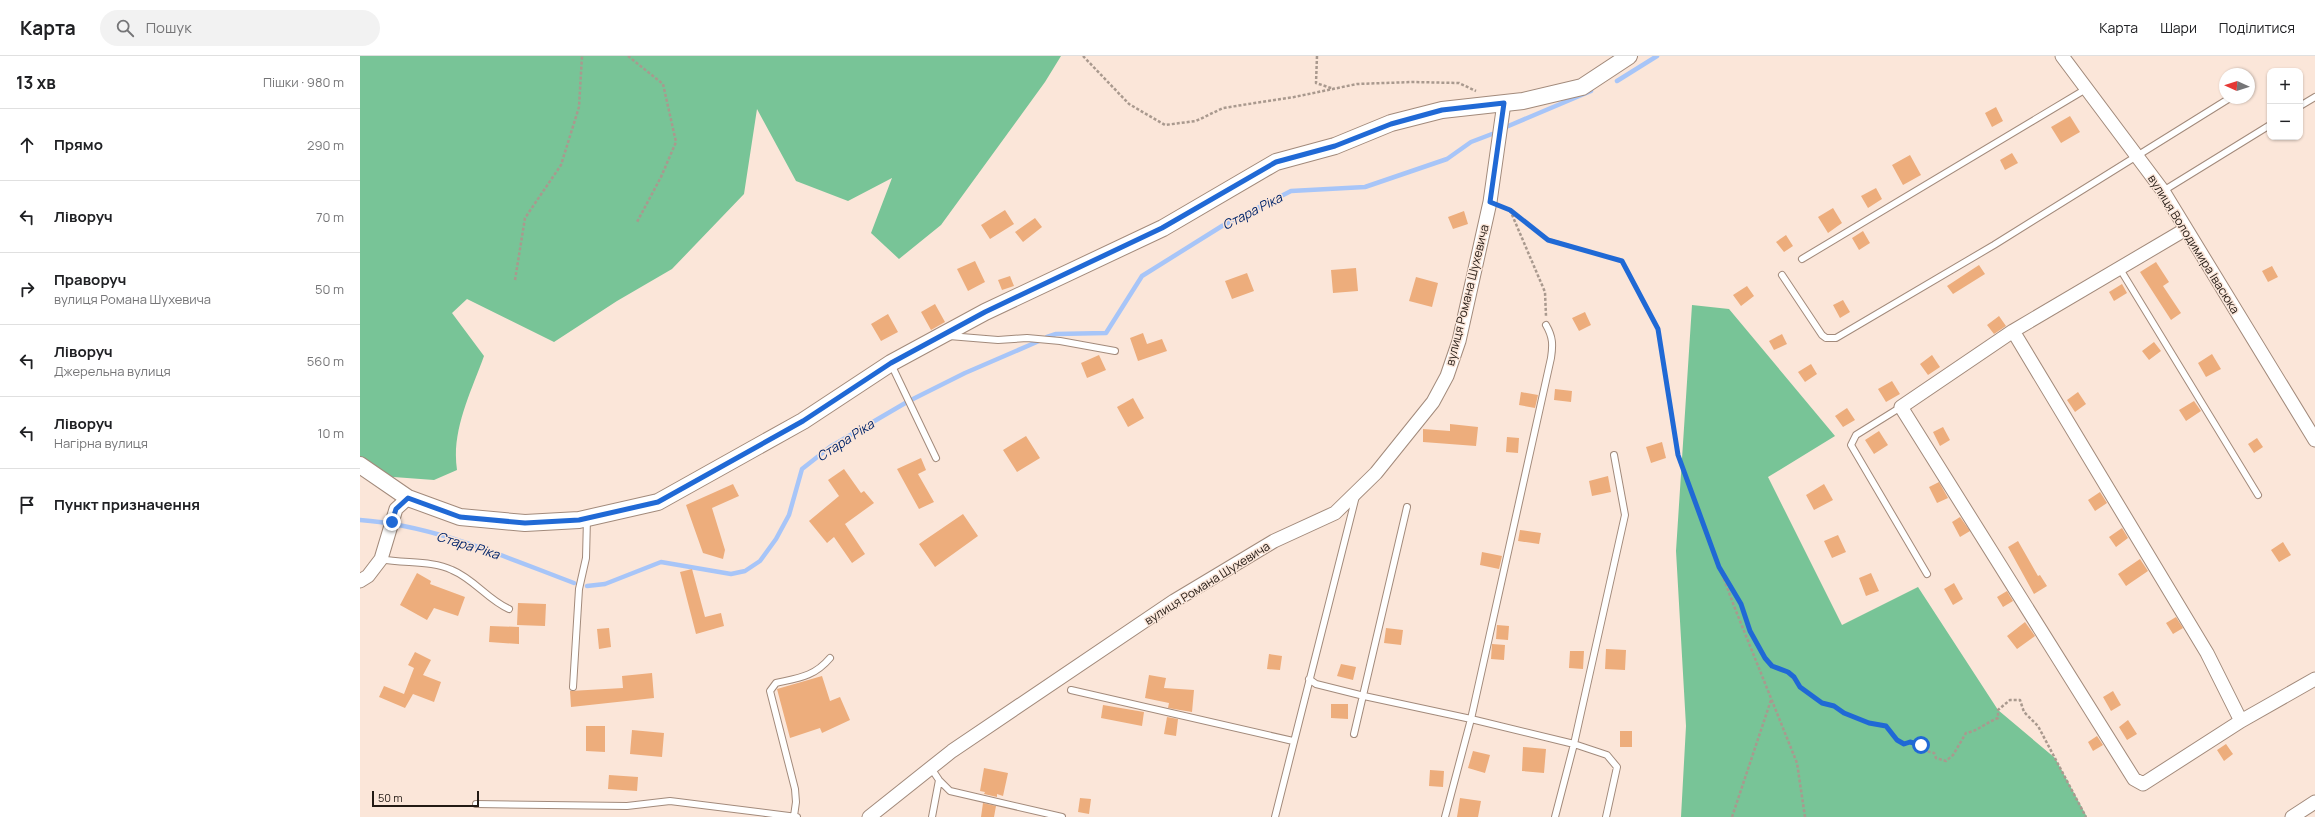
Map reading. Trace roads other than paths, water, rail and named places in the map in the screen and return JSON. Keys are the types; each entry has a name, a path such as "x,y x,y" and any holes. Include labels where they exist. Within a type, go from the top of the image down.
{"street":[{"path":"360,465 408,498 460,517 525,523 587,518 658,502 803,421 891,363 985,312 1162,228 1276,162 1335,146 1391,124 1442,110 1503,110 1523,101 1582,87 1628,56"},
{"name":"вулиця Володимира Івасюка","path":"2062,56 2163,191 2315,440"},
{"name":"вулиця Романа Шухевича","path":"869,817 930,767 1174,601 1274,541 1334,513 1356,495 1376,474 1432,402 1447,376 1459,341 1490,202 1503,110"},
{"path":"2186,229 2013,331 1901,407 2134,779 2143,784 2241,721 2315,679"},
{"path":"2013,331 2207,653 2241,721"},
{"path":"360,581 368,576 381,560 396,509 408,498"},
{"path":"2292,817 2313,808"}],"lane":[{"path":"1802,259 2086,88"},
{"path":"2303,104 2315,97"},
{"path":"1782,275 1822,335 1826,338 1836,338 2138,157 2221,104"},
{"path":"2163,191 2267,127"},
{"path":"2120,268 2258,495"},
{"path":"1445,817 1471,719 1551,358 1553,343 1551,333 1546,325"},
{"path":"942,335 998,340 1027,338 1060,341 1115,351"},
{"path":"891,363 936,458"},
{"path":"1901,407 1856,435 1851,445 1927,574"},
{"path":"1555,817 1574,744 1625,515 1614,455"},
{"path":"1275,817 1356,495"},
{"path":"1354,734 1407,507"},
{"path":"573,687 579,589 586,558 587,518"},
{"path":"381,560 452,569 476,584 500,605 509,609"},
{"path":"476,804 627,806 670,801 795,816 795,789 770,691 776,683 812,674 820,670 830,658"},
{"path":"1309,678 1316,684 1574,744 1607,755 1617,767 1606,817"},
{"path":"1071,690 1294,741"},
{"path":"930,767 939,780 950,791 1062,817"},
{"path":"932,817 939,780"}],"waterway":[{"name":"Стара Ріка","path":"1617,81 1657,56"},
{"name":"Стара Ріка","path":"1506,127 1591,91"},
{"name":"Стара Ріка","path":"1047,337 1056,334 1106,333 1142,276 1222,226 1291,191 1365,187 1447,159 1471,142 1492,134"},
{"name":"Стара Ріка","path":"911,400 965,373 1039,341"},
{"name":"Стара Ріка","path":"587,586 605,584 661,562 731,574 745,571 760,561 776,539 789,515 802,469 830,447 907,402"},
{"name":"Стара Ріка","path":"360,520 415,528 442,535 574,583"}]}
